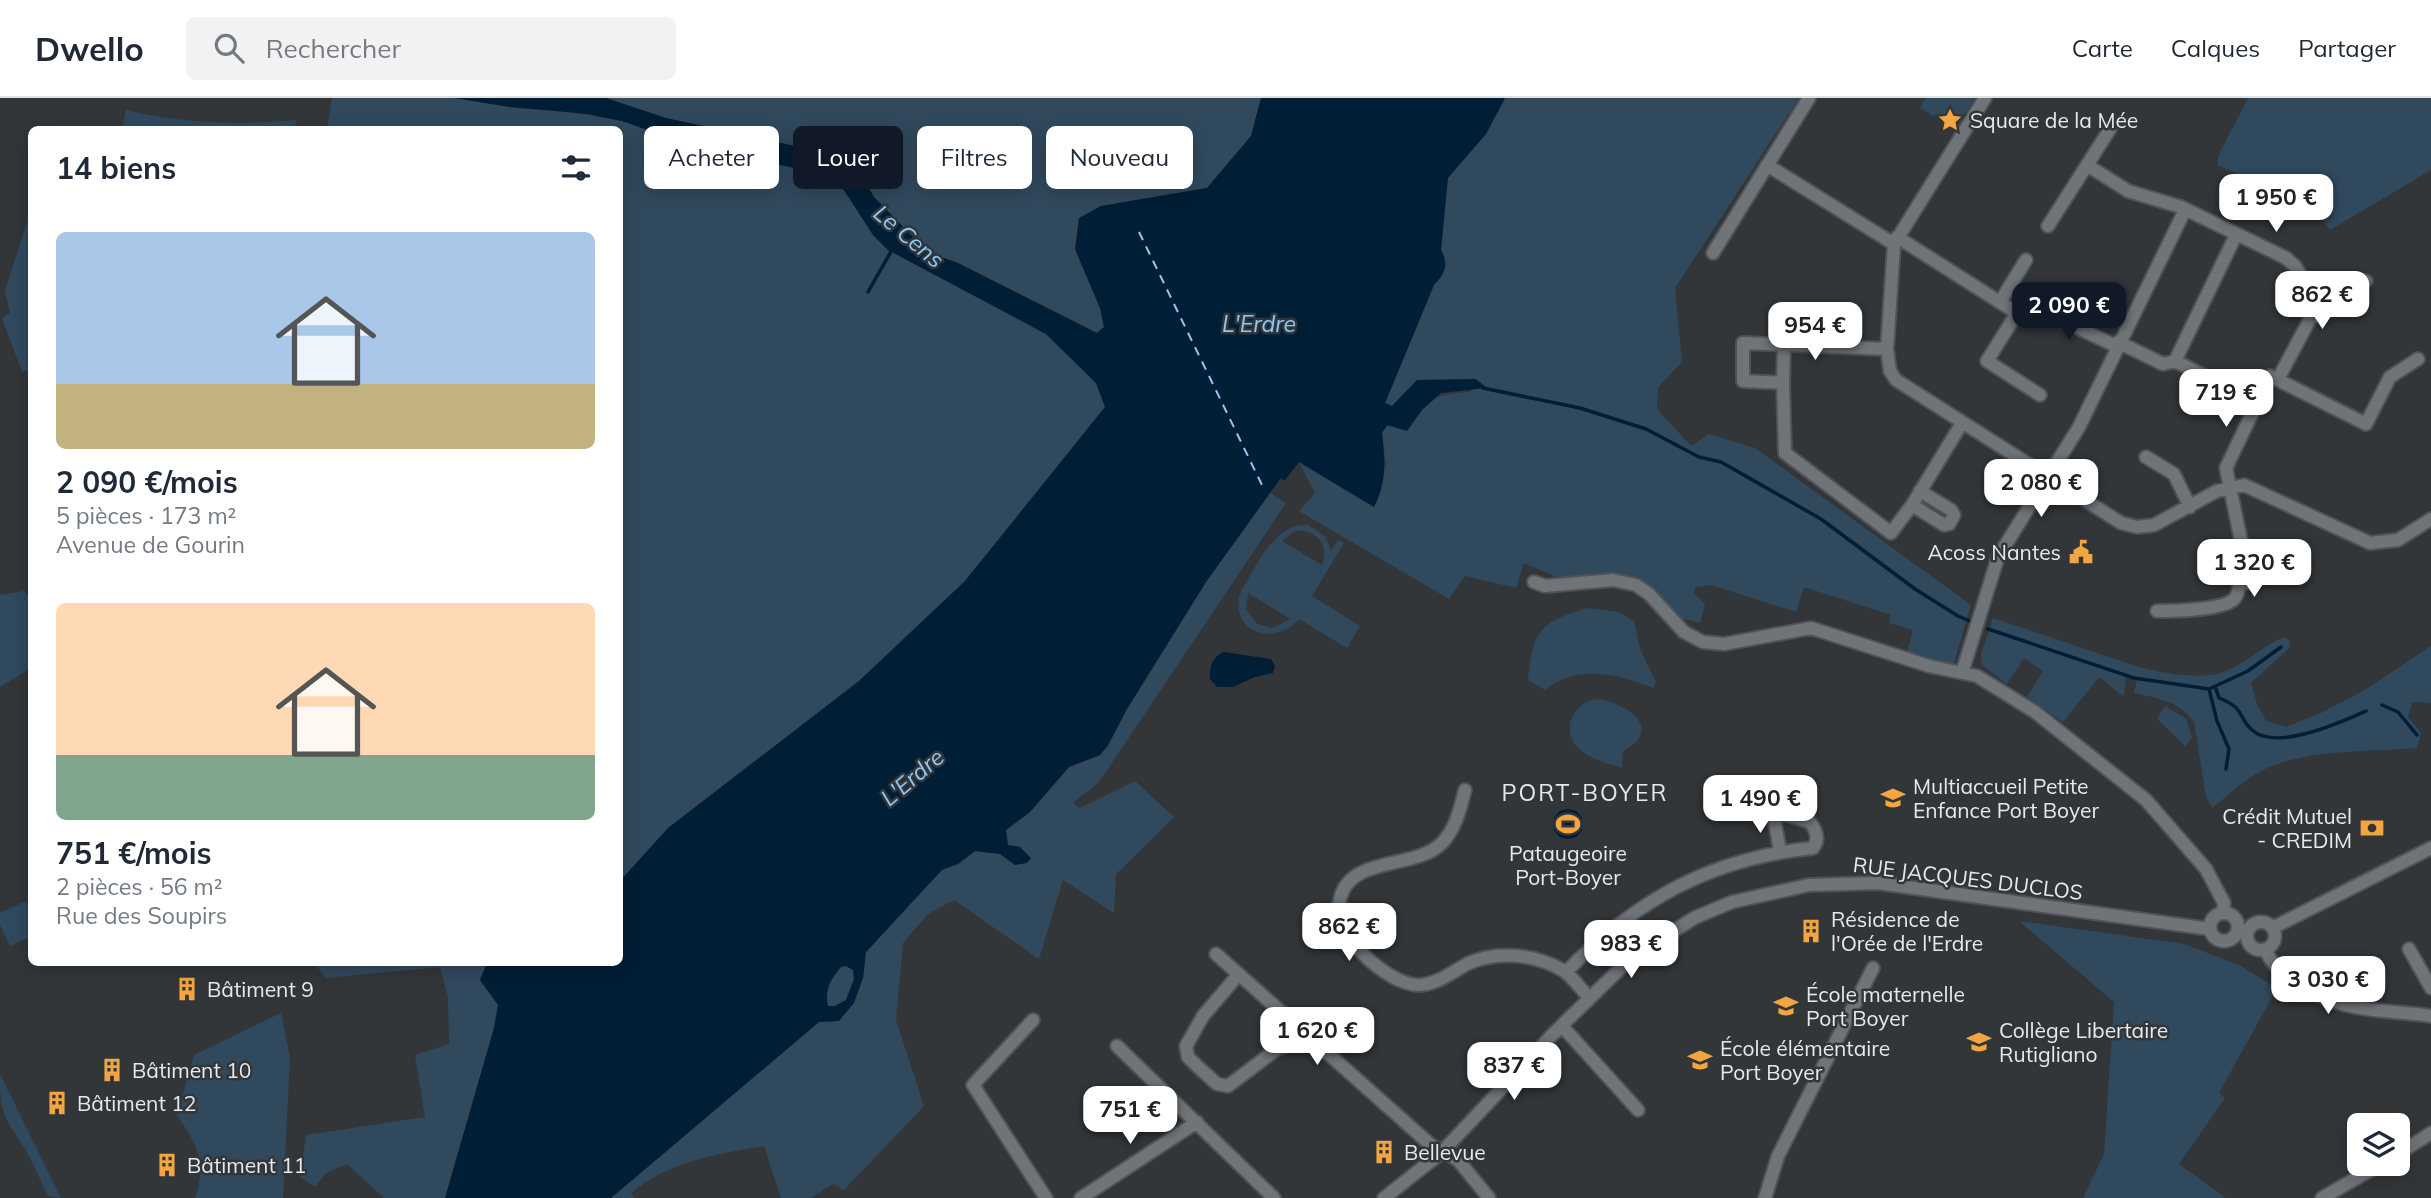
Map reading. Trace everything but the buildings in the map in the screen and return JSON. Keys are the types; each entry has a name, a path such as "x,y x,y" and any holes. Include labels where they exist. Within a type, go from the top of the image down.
{"street":[{"path":"1713,253 1809,98"},
{"path":"1985,98 1896,240 1887,349 1891,371 1896,380 2047,478 2121,523 2131,526 2154,525 2230,486 2253,487 2370,543 2398,540 2431,519"},
{"path":"2048,226 2110,129"},
{"path":"1767,165 2017,313"},
{"path":"2087,165 2128,191 2185,210 2290,261 2322,309"},
{"path":"1962,673 1998,557 2079,427 2117,344 2185,210"},
{"path":"2175,361 2236,235"},
{"path":"2000,302 2026,260"},
{"path":"2244,555 2226,468 2256,402 2309,319 2366,281"},
{"path":"2040,395 1987,361 2024,302 2164,364 2175,361 2256,402"},
{"path":"1783,383 1742,381 1744,343 1887,349"},
{"path":"1784,344 1782,445 1787,456 1885,531 1894,532 1962,423"},
{"path":"2274,377 2367,424 2390,377 2418,359"},
{"path":"2146,457 2174,474 2190,507"},
{"path":"1912,505 1944,526 1949,524 1954,515 1951,510 1920,491"},
{"path":"2252,555 2262,566 2256,580 2241,582 2233,569 2238,558 2252,555"},
{"path":"1534,582 1545,586 1613,580 1636,585 1649,594 1684,632 1703,642 1724,644 1811,628 1992,684 2027,706 2146,800 2206,869 2224,903 2223,912"},
{"path":"2158,611 2187,611 2228,603 2235,598 2241,582"},
{"path":"1465,790 1453,828 1440,845 1406,860 1360,873 1347,884 1338,907 1346,937 1396,978 1418,985 1442,978 1481,958 1527,957 1566,972 1590,998"},
{"path":"1566,972 1631,913 1670,889 1739,860 1780,851 1813,848 1816,830 1810,822 1783,812 1773,812 1744,803"},
{"path":"1773,812 1780,851"},
{"path":"2273,928 2431,848"},
{"name":"RUE JACQUES DUCLOS","path":"1384,1198 1441,1153 1629,960 1694,918 1753,895 1809,885 1878,883 2210,929"},
{"path":"2231,939 2237,932 2237,921 2233,915 2223,912 2212,919 2210,929 2218,939 2248,942 2254,948 2265,949 2274,942 2273,928 2265,922 2251,925 2237,921"},
{"path":"2248,942 2247,933 2251,925"},
{"path":"2265,949 2271,961 2291,978 2338,1002 2431,1016"},
{"path":"2409,949 2431,988"},
{"path":"1216,954 1441,1153 1458,1160 1489,1198"},
{"path":"1765,1198 1778,1156 1873,968"},
{"path":"1239,974 1203,1016 1186,1045 1188,1057 1217,1084 1228,1086 1236,1082 1277,1049 1292,1044 1314,1042"},
{"path":"1033,1020 973,1085 1046,1198"},
{"path":"1562,1026 1638,1110"},
{"path":"1117,1046 1275,1198"},
{"path":"1081,1198 1197,1122"},
{"path":"2410,1146 2431,1133"},
{"path":"2322,1198 2360,1176"}],"shaded area":[{"path":"332,98 454,98 522,109 558,110 622,121 644,129 644,189 779,189 779,162 793,166 793,189 844,190 873,235 888,250 1046,334 1096,383 1105,407 965,581 859,681 668,828 623,878 623,126 328,126"},
{"path":"606,98 1261,98 1251,136 1207,188 1117,203 1075,249 1100,308 1104,328 1097,333 958,263 936,255 916,240 874,197 869,189 903,189 903,126 793,126 793,149 779,143 779,126 704,126 666,118"},
{"path":"1505,98 1799,98 1675,288 1682,362 1658,387 1657,409 1691,446 1709,434 1755,448 1971,605 1950,676 1904,664 1913,630 1889,623 1891,615 1804,587 1796,612 1711,585 1696,587 1694,593 1705,604 1700,623 1677,617 1608,575 1561,579 1524,563 1516,588 1465,576 1449,599 1299,511 1315,493 1299,462 1374,507 1386,465 1382,433 1388,425 1407,431 1432,400 1446,394 1470,392 1476,379 1417,380 1392,406 1385,403 1434,285 1445,269 1441,250 1447,178 1486,134"},
{"name":"Square de la Mée","path":"1926,98 1975,98 1960,121 1954,117 1945,123 1920,108"},
{"path":"2248,98 2431,98 2431,170 2330,230 2318,213 2218,165 2218,156"},
{"path":"126,110 211,122 297,120 295,126 123,126"},
{"path":"28,219 28,371 22,372 2,318 10,313 5,290"},
{"path":"1270,493 1286,503 1099,782 1073,803 1080,808 1135,781 1174,817 1116,874 1114,913 1063,880 1039,959 954,900 928,914 903,943 896,1020 924,1106 844,1190 833,1184 811,1198 781,1198 764,1146 694,1160 646,1182 631,1193 635,1198 611,1198 819,1022 839,1021 863,978 866,952 942,869 958,864 975,851 1000,854 1015,865 1030,858 1020,847 1008,845 1005,830 1030,812 1069,767 1100,755 1108,746 1127,709 1206,582"},
{"path":"1308,525 1325,536 1331,550 1338,540 1344,543 1312,596 1360,626 1347,648 1299,619 1276,633 1265,633 1245,624 1240,614 1238,603 1242,589 1261,557 1276,538 1296,526","holes":["1295,531 1309,533 1323,545 1322,565 1282,541","1248,593 1289,618 1290,619 1273,628 1257,624 1246,609"]},
{"path":"24,591 28,595 28,670 0,687 0,595"},
{"path":"1587,608 1618,612 1634,621 1640,649 1656,682 1653,688 1598,674 1570,677 1545,690 1528,680 1533,650 1541,631 1558,619"},
{"path":"1993,618 2142,668 2184,675 2226,671 2284,637 2290,640 2289,648 2251,683 2257,704 2266,721 2286,727 2363,691 2431,646 2431,703 2412,702 2408,717 2421,733 2417,748 2327,754 2292,760 2258,773 2212,808 2206,796 2194,722 2189,715 2175,705 2134,693 2137,679 2126,677 2124,697 2099,677 2063,722 2027,697 2043,671 2024,658 2007,684 1982,665 1981,654"},
{"path":"1598,699 1630,711 1641,726 1641,734 1635,743 1623,751 1622,768 1587,755 1572,740 1572,717 1583,705"},
{"path":"2165,706 2186,719 2192,738 2185,746 2157,719"},
{"path":"26,901 28,937 10,946 0,925 0,913"},
{"path":"2019,921 2184,944 2239,965 2277,988 2219,1093 2225,1098 2179,1164 2226,1198 2083,1198 2104,1154 2114,1002"},
{"path":"316,966 486,966 480,980 498,1005 494,1028 445,1198 384,1198 347,1164 326,1173 315,1187 300,1177 306,1135 425,1117 415,1055 449,1044 448,997 440,967 326,978"},
{"path":"846,966 853,970 854,979 846,1000 835,1006 828,1006 829,985 841,967"},
{"path":"281,1013 290,1058 283,1198 195,1198 200,1175 198,1154 190,1135 177,1116 194,1055"},
{"path":"0,1074 61,1198 48,1196 7,1119 2,1105"}],"water":[{"name":"L'Erdre","path":"454,98 606,98 666,118 703,126 644,126 644,129 588,114 510,107"},
{"name":"L'Erdre","path":"1261,98 1505,98 1486,134 1448,178 1441,250 1445,269 1434,285 1385,403 1392,406 1417,380 1476,379 1487,388 1441,393 1422,410 1407,431 1387,425 1382,433 1383,480 1374,507 1299,462 1285,480 1280,479 1206,582 1127,709 1108,745 1100,755 1069,767 1030,812 1006,830 1008,845 1020,847 1031,858 1027,863 1015,865 1000,854 975,851 958,864 942,870 866,952 863,978 854,1003 839,1021 819,1022 611,1198 445,1198 494,1028 498,1005 480,980 486,966 623,966 623,878 668,828 859,681 965,581 1105,407 1096,383 1046,334 888,250 873,235 844,190 869,189 916,240 936,255 958,263 1097,333 1104,327 1100,308 1075,249 1079,218 1101,206 1207,188 1251,136","holes":["846,966 853,970 854,979 846,1000 835,1006 828,1006 827,1000 829,985 834,976 841,967"]},
{"name":"L'Erdre","path":"779,143 793,146 793,168 779,165"},
{"path":"1224,652 1271,659 1275,666 1273,673 1255,677 1233,687 1217,687 1210,679 1211,667 1214,660"},
{"name":"Pataugeoire Port-Boyer","path":"1568,809 1574,810 1582,818 1582,830 1574,838 1568,839 1562,838 1554,830 1553,824 1554,818 1562,810"}],"waterway":[{"name":"Le Cens","path":"868,292 893,248"},
{"path":"1483,388 1580,408 1646,429 1699,457 1721,462 1821,519 1915,589 1958,616 1975,623"},
{"path":"1988,629 2134,678 2209,689 2248,671 2281,647"},
{"path":"2209,689 2217,721 2229,749 2226,769"},
{"path":"2216,689 2219,698 2234,706 2252,730 2263,736 2276,738 2309,733 2366,711"},
{"path":"2382,705 2398,712 2417,735"}],"ferry route":[{"path":"1139,232 1262,485"}],"place":[{"name":"Square de la Mée","path":"1950,120"},
{"name":"Acoss Nantes","path":"2081,552"},
{"name":"Multiaccueil Petite Enfance Port Boyer","path":"1893,798"},
{"name":"Pataugeoire Port-Boyer","path":"1568,824"},
{"name":"Crédit Mutuel - CREDIM","path":"2372,828"},
{"name":"Résidence de l'Orée de l'Erdre","path":"1811,931"},
{"name":"Bâtiment 9","path":"187,989"},
{"name":"École maternelle Port Boyer","path":"1786,1006"},
{"name":"Collège Libertaire Rutigliano","path":"1979,1042"},
{"name":"École élémentaire Port Boyer","path":"1700,1060"},
{"name":"Bâtiment 10","path":"112,1070"},
{"name":"Bâtiment 12","path":"57,1103"},
{"name":"Bellevue","path":"1384,1152"},
{"name":"Bâtiment 11","path":"167,1165"}],"district":[{"name":"PORT-BOYER","path":"1585,792"}]}
